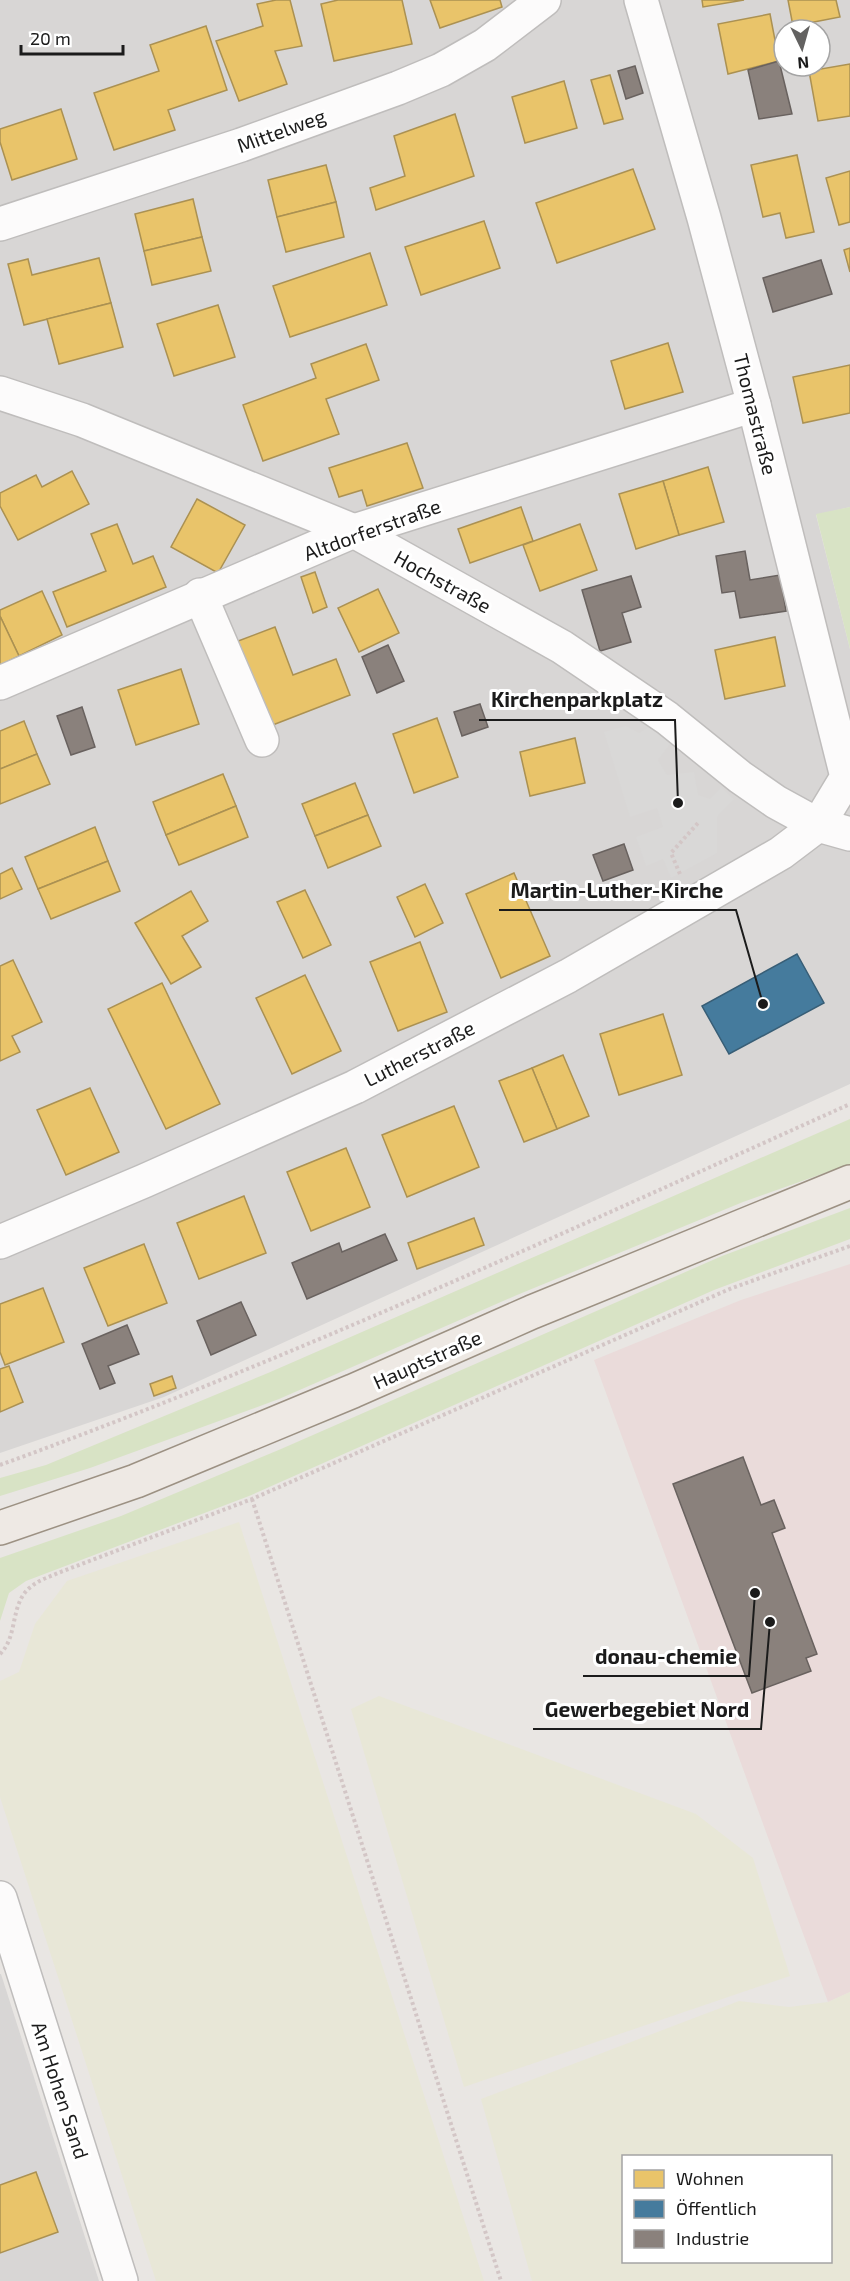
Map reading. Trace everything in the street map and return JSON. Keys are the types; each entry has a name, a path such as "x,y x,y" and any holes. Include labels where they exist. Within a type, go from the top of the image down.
{"main road":[{"name":"Hauptstraße","path":"0,1528 147,1477 393,1374 543,1308 850,1182"}],"street":[{"name":"Mittelweg","path":"0,224 241,145 398,88 441,70 485,45 544,0"},
{"name":"Thomastraße","path":"641,0 704,218 754,405 847,777 818,825"},
{"name":"Hochstraße","path":"0,393 82,420 354,531 562,647 667,718 740,777 776,802 818,825 850,834"},
{"name":"Altdorferstraße","path":"0,683 200,595 354,531 754,405"},
{"path":"200,595 262,740"},
{"name":"Lutherstraße","path":"0,1242 355,1087 568,976 781,853 818,825"},
{"name":"Am Hohen Sand","path":"0,1898 7,1942 118,2280"}],"path":[{"path":"693,905 671,853 698,823"},
{"path":"0,1465 153,1406 533,1247 850,1104"},
{"path":"0,1654 10,1637 17,1606 30,1586 252,1498 732,1288 850,1245"},
{"path":"252,1498 501,2281"}],"shaded area":[{"path":"0,0 850,0 850,507 816,515 850,649 850,1084 164,1397 0,1453"},
{"path":"652,725 671,743 658,760 667,775 694,772 698,795 710,799 721,787 734,799 717,817 717,853 671,878 663,859 646,866 636,837 663,827 657,808 630,817 604,732 626,726 639,733"},
{"path":"850,1264 850,1992 828,2002 594,1360 741,1300"},
{"path":"239,1522 484,2281 156,2281 0,1797 0,1681 19,1672 35,1624 67,1581"},
{"path":"379,1696 696,1814 753,1858 790,1976 464,2087 351,1709"},
{"path":"1,1974 99,2281 0,2281"},
{"path":"850,1992 850,2281 532,2281 481,2099 739,2001 789,2007 828,2002"}],"green space":[{"path":"850,507 850,649 816,514"},
{"path":"850,1119 850,1164 743,1202 517,1295 279,1399 90,1468 0,1496 0,1478 46,1465 268,1373"},
{"path":"850,1208 850,1239 714,1290 249,1496 26,1581 9,1593 0,1621 0,1558 121,1516 281,1449 722,1256"}],"building: Wohnen":[{"path":"290,0 302,46 275,51 287,84 239,101 216,41 263,26 257,4"},
{"path":"338,0 402,0 412,44 334,61 321,4"},
{"path":"430,0 500,0 502,7 440,28"},
{"path":"702,0 744,0 703,7"},
{"path":"788,0 836,0 840,17 832,19 791,18"},
{"path":"770,14 772,63 728,74 718,24"},
{"path":"206,26 227,90 168,110 175,130 114,150 94,93 159,71 150,45"},
{"path":"850,64 850,116 818,121 810,78 832,78 832,67"},
{"path":"610,75 623,119 604,124 591,80"},
{"path":"564,81 577,128 525,143 512,97"},
{"path":"61,109 77,159 12,180 0,142 0,129"},
{"path":"455,114 474,176 376,210 370,188 405,176 394,136"},
{"path":"797,155 814,232 786,238 780,213 763,217 751,165"},
{"path":"326,165 336,202 277,217 268,180"},
{"path":"633,169 655,229 557,263 536,203"},
{"path":"850,171 850,222 839,225 826,178"},
{"path":"193,199 202,237 144,251 135,214"},
{"path":"336,202 344,237 286,252 277,217"},
{"path":"484,221 500,268 421,295 405,247"},
{"path":"202,237 211,271 152,285 144,251"},
{"path":"850,248 850,272 844,250"},
{"path":"370,253 387,305 290,337 273,286"},
{"path":"99,258 111,303 24,325 8,264 28,259 32,275"},
{"path":"111,303 123,347 59,364 47,319"},
{"path":"218,305 235,357 174,376 157,324"},
{"path":"668,343 683,392 625,409 611,361"},
{"path":"366,344 379,380 326,399 339,434 263,461 243,405 316,378 311,364"},
{"path":"850,365 850,413 803,423 793,377"},
{"path":"407,443 423,488 367,506 362,490 339,497 329,468"},
{"path":"708,467 724,522 679,535 663,481"},
{"path":"72,471 89,504 18,540 0,506 0,493 36,475 42,487"},
{"path":"663,481 679,535 636,549 619,494"},
{"path":"197,499 245,525 218,573 171,547"},
{"path":"521,507 533,541 470,563 458,529"},
{"path":"117,524 133,564 153,556 166,587 67,627 53,592 106,571 91,534"},
{"path":"580,524 597,570 540,591 523,545"},
{"path":"315,572 327,607 313,613 301,577"},
{"path":"378,589 399,633 359,652 338,608"},
{"path":"42,591 62,635 19,656 0,616 0,610"},
{"path":"0,616 19,656 0,665"},
{"path":"275,627 293,675 336,659 350,695 265,728 233,643"},
{"path":"775,637 785,686 725,699 715,650"},
{"path":"181,669 199,724 136,745 118,690"},
{"path":"437,718 458,777 414,793 393,734"},
{"path":"24,721 37,754 0,769 0,731"},
{"path":"575,738 585,783 530,796 520,752"},
{"path":"37,754 50,784 0,804 0,769"},
{"path":"223,774 236,806 166,835 153,802"},
{"path":"355,783 368,815 315,836 302,804"},
{"path":"236,806 248,837 179,865 166,835"},
{"path":"368,815 381,846 328,868 315,836"},
{"path":"95,827 108,861 38,889 25,857"},
{"path":"108,861 120,891 51,919 38,889"},
{"path":"12,868 22,889 0,899 0,874"},
{"path":"514,873 550,956 501,978 466,894"},
{"path":"425,884 443,923 415,937 397,897"},
{"path":"305,890 331,945 303,958 277,902"},
{"path":"191,891 208,921 182,936 201,967 171,984 135,923"},
{"path":"420,942 447,1012 398,1031 370,962"},
{"path":"13,960 42,1022 12,1036 20,1052 0,1061 0,966"},
{"path":"305,975 341,1051 292,1074 256,998"},
{"path":"162,983 220,1104 166,1129 108,1009"},
{"path":"663,1014 682,1075 619,1095 600,1034"},
{"path":"563,1055 589,1116 557,1129 532,1068"},
{"path":"532,1068 557,1129 524,1142 499,1081"},
{"path":"90,1088 119,1152 66,1175 37,1110"},
{"path":"454,1106 479,1167 407,1197 382,1135"},
{"path":"346,1148 370,1207 311,1231 287,1172"},
{"path":"244,1196 266,1253 199,1279 177,1223"},
{"path":"474,1218 484,1245 417,1269 408,1243"},
{"path":"144,1244 167,1303 108,1326 84,1268"},
{"path":"43,1288 64,1342 5,1365 0,1352 0,1304"},
{"path":"9,1366 23,1402 0,1412 0,1369"},
{"path":"172,1376 176,1388 154,1396 150,1384"},
{"path":"36,2172 58,2232 0,2253 0,2185"}],"building: Öffentlich":[{"path":"797,954 824,1003 729,1054 702,1006"}],"building: Industrie":[{"path":"772,63 772,78 783,78 792,114 759,119 748,70"},
{"path":"635,66 643,93 626,99 618,71"},
{"path":"821,260 832,294 773,312 763,278"},
{"path":"745,551 750,580 780,575 786,611 740,618 735,591 722,593 716,556"},
{"path":"631,576 641,607 622,613 631,642 600,651 582,590"},
{"path":"388,645 404,681 377,693 362,657"},
{"path":"480,704 488,727 462,736 454,712"},
{"path":"82,707 95,747 71,755 57,716"},
{"path":"624,844 633,870 603,881 593,855"},
{"path":"385,1234 397,1260 307,1299 292,1263 339,1243 342,1252"},
{"path":"241,1302 256,1335 211,1355 197,1321"},
{"path":"127,1325 139,1354 108,1366 115,1383 100,1389 82,1344"},
{"path":"743,1457 761,1505 774,1500 785,1528 772,1533 817,1654 806,1658 811,1671 752,1693 673,1484"}],"place":[{"name":"Kirchenparkplatz","path":"678,803"},
{"name":"Martin-Luther-Kirche","path":"763,1004"},
{"name":"donau-chemie","path":"755,1593"},
{"name":"Gewerbegebiet Nord","path":"770,1622"}]}
